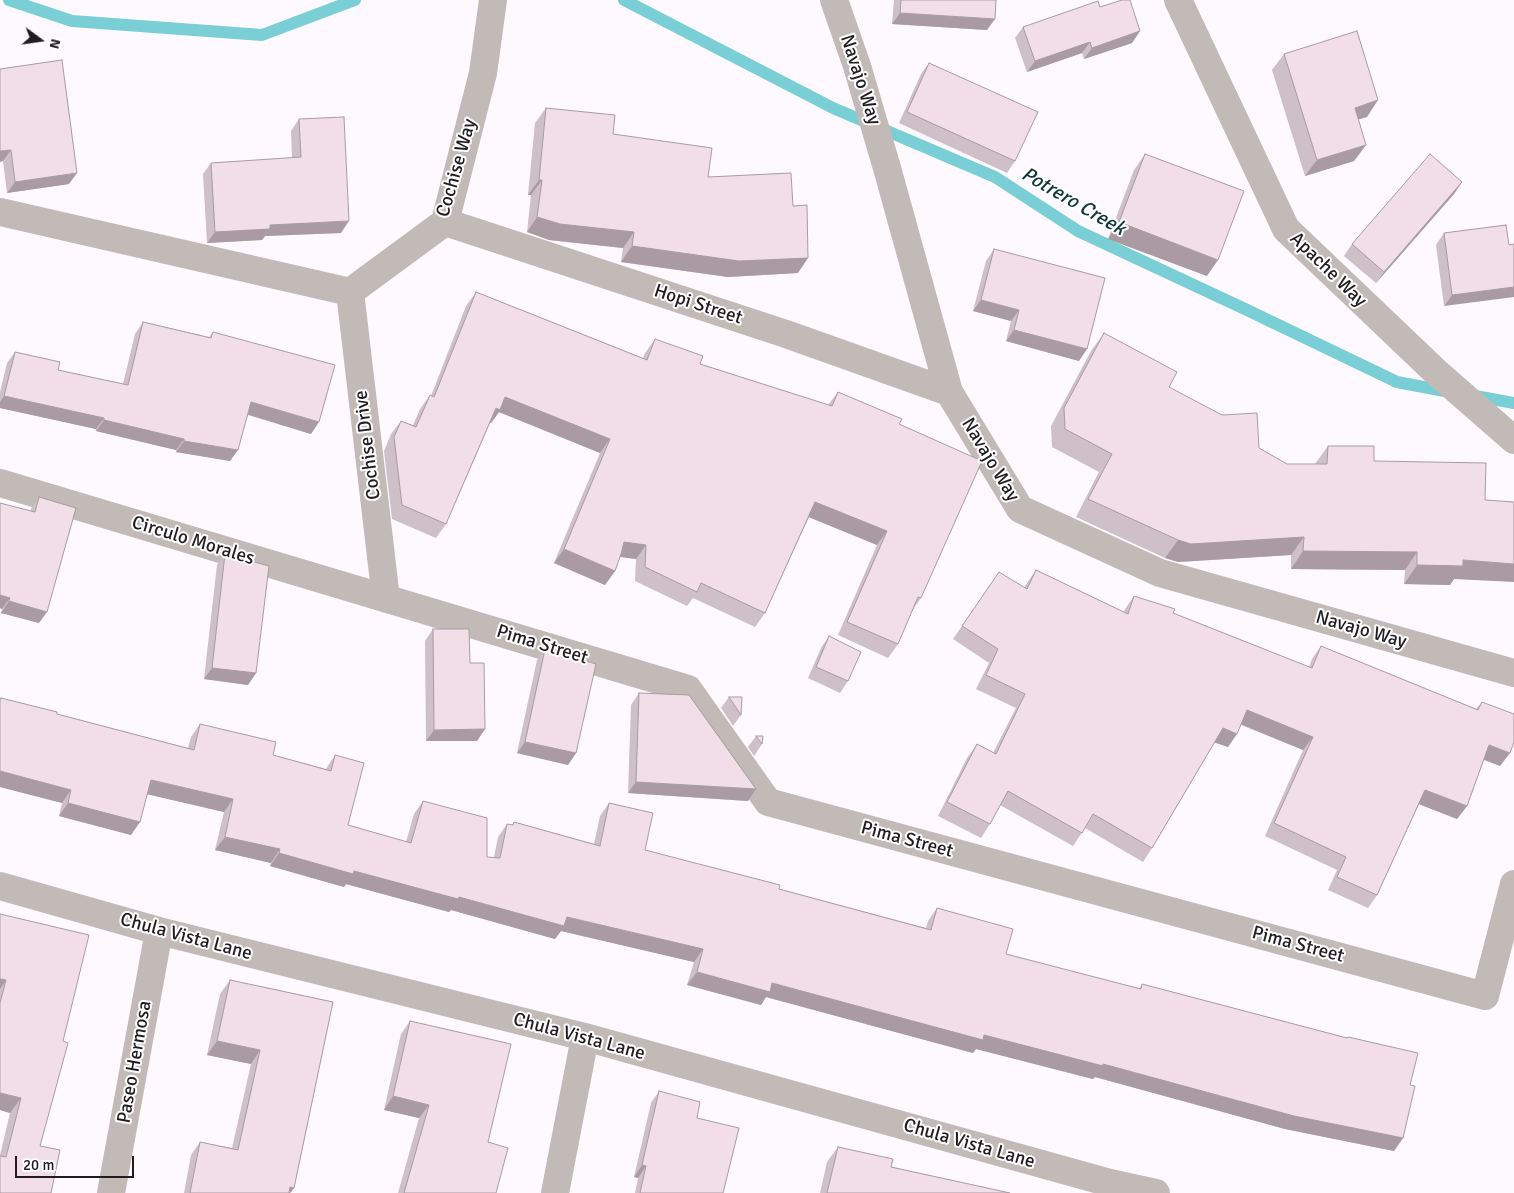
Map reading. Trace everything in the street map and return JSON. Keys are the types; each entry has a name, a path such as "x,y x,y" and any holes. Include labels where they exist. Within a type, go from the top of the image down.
{"street":[{"name":"Cochise Way","path":"350,292 445,222 483,73 493,0"},
{"name":"Navajo Way","path":"834,0 857,66 887,168 949,392 1020,509 1160,573 1514,673"},
{"name":"Apache Way","path":"1178,0 1286,229 1435,371 1513,439"},
{"path":"0,212 350,292"},
{"name":"Hopi Street","path":"445,222 786,334 949,392"},
{"name":"Cochise Drive","path":"350,292 386,599"},
{"name":"Circulo Morales","path":"0,483 386,599"},
{"name":"Pima Street","path":"386,599 688,689 768,802 1484,996 1514,884"},
{"name":"Chula Vista Lane","path":"0,886 159,931 585,1037 1111,1188 1156,1193"},
{"name":"Paseo Hermosa","path":"111,1193 159,931"},
{"path":"555,1193 585,1037"}],"building":[{"path":"901,0 996,0 995,19 900,13"},
{"path":"1122,0 1130,0 1140,31 1092,48 1090,42 1035,61 1023,27 1098,1 1100,7"},
{"path":"1357,31 1378,100 1355,108 1366,145 1317,160 1284,54"},
{"path":"62,60 77,173 15,182 11,150 0,151 0,69"},
{"path":"929,63 1038,112 1015,161 907,112"},
{"path":"546,108 615,115 613,134 712,148 708,177 791,173 793,206 807,205 808,258 739,261 632,246 634,232 560,224 537,217 542,180 539,180"},
{"path":"344,117 349,221 270,225 270,229 215,232 211,163 301,157 299,119"},
{"path":"1145,154 1244,191 1218,260 1119,222"},
{"path":"1430,154 1462,182 1384,272 1352,244"},
{"path":"1506,225 1509,245 1514,244 1514,287 1452,295 1444,233"},
{"path":"994,249 1105,278 1087,349 1014,330 1019,310 981,300"},
{"path":"476,292 647,360 655,339 703,356 700,364 832,406 838,392 902,419 899,424 982,461 921,598 918,597 898,644 847,622 887,531 815,502 765,613 701,583 697,592 645,567 646,545 624,542 615,571 564,549 610,439 505,397 500,410 496,408 446,524 402,505 394,437 401,421 416,427 430,395 434,397"},
{"path":"143,322 211,338 213,332 335,365 319,422 251,402 238,450 184,441 184,439 104,420 104,418 4,396 15,352 60,362 58,370 128,385"},
{"path":"1104,333 1177,372 1169,387 1222,415 1257,413 1259,448 1287,464 1327,464 1328,446 1374,446 1374,461 1486,463 1485,500 1514,502 1514,564 1463,560 1463,566 1417,565 1417,552 1303,551 1304,537 1191,544 1178,540 1088,499 1112,454 1065,429 1064,408"},
{"path":"39,497 76,508 47,612 9,601 10,598 0,595 0,503 35,512"},
{"path":"225,554 269,566 256,673 212,668"},
{"path":"1036,570 1128,614 1134,596 1175,609 1173,613 1312,668 1321,646 1478,710 1482,702 1514,714 1514,742 1510,753 1489,745 1467,806 1425,790 1377,895 1337,877 1346,857 1274,823 1313,737 1247,710 1237,734 1223,728 1152,848 1093,814 1082,833 1008,791 990,824 947,802 977,744 996,754 1025,694 986,675 998,649 962,626 999,572 1027,589"},
{"path":"433,629 469,629 470,663 484,663 485,729 434,730"},
{"path":"829,636 861,652 848,681 816,667"},
{"path":"545,649 596,664 576,753 525,742"},
{"path":"639,693 689,695 756,789 636,782"},
{"path":"729,697 742,697 741,715"},
{"path":"1,698 194,750 200,724 276,742 273,755 331,771 335,755 364,763 348,825 411,843 423,801 487,818 487,857 500,858 507,824 513,825 514,822 600,846 609,803 653,813 645,850 780,885 779,889 931,930 937,908 1013,929 1006,954 1141,989 1142,984 1347,1038 1418,1053 1410,1085 1415,1086 1403,1138 1294,1116 1103,1064 1103,1066 984,1035 983,1040 772,983 770,992 697,972 703,949 567,917 564,926 459,897 458,899 354,871 353,874 279,853 280,849 225,837 233,799 151,780 140,822 68,803 71,790 0,771"},
{"path":"756,736 763,736 762,744"},
{"path":"0,914 89,935 63,1041 68,1043 40,1146 60,1150 51,1193 0,1193 0,1156 6,1157 21,1098 0,1093 0,1003 6,980 0,979"},
{"path":"230,980 333,1002 294,1188 290,1187 289,1193 190,1193 200,1142 238,1150 260,1050 217,1041"},
{"path":"410,1021 511,1044 488,1142 508,1148 496,1193 404,1193 429,1105 393,1096"},
{"path":"659,1091 700,1102 697,1118 739,1128 723,1193 640,1193 646,1166 642,1165"},
{"path":"838,1147 893,1159 891,1167 1010,1193 827,1193"}],"waterway":[{"name":"Potrero Creek","path":"9,0 72,21 262,35 355,0"},
{"name":"Potrero Creek","path":"624,0 833,108 995,177 1078,231 1397,382 1450,392"},
{"name":"Potrero Creek","path":"1470,395 1514,403"}]}
